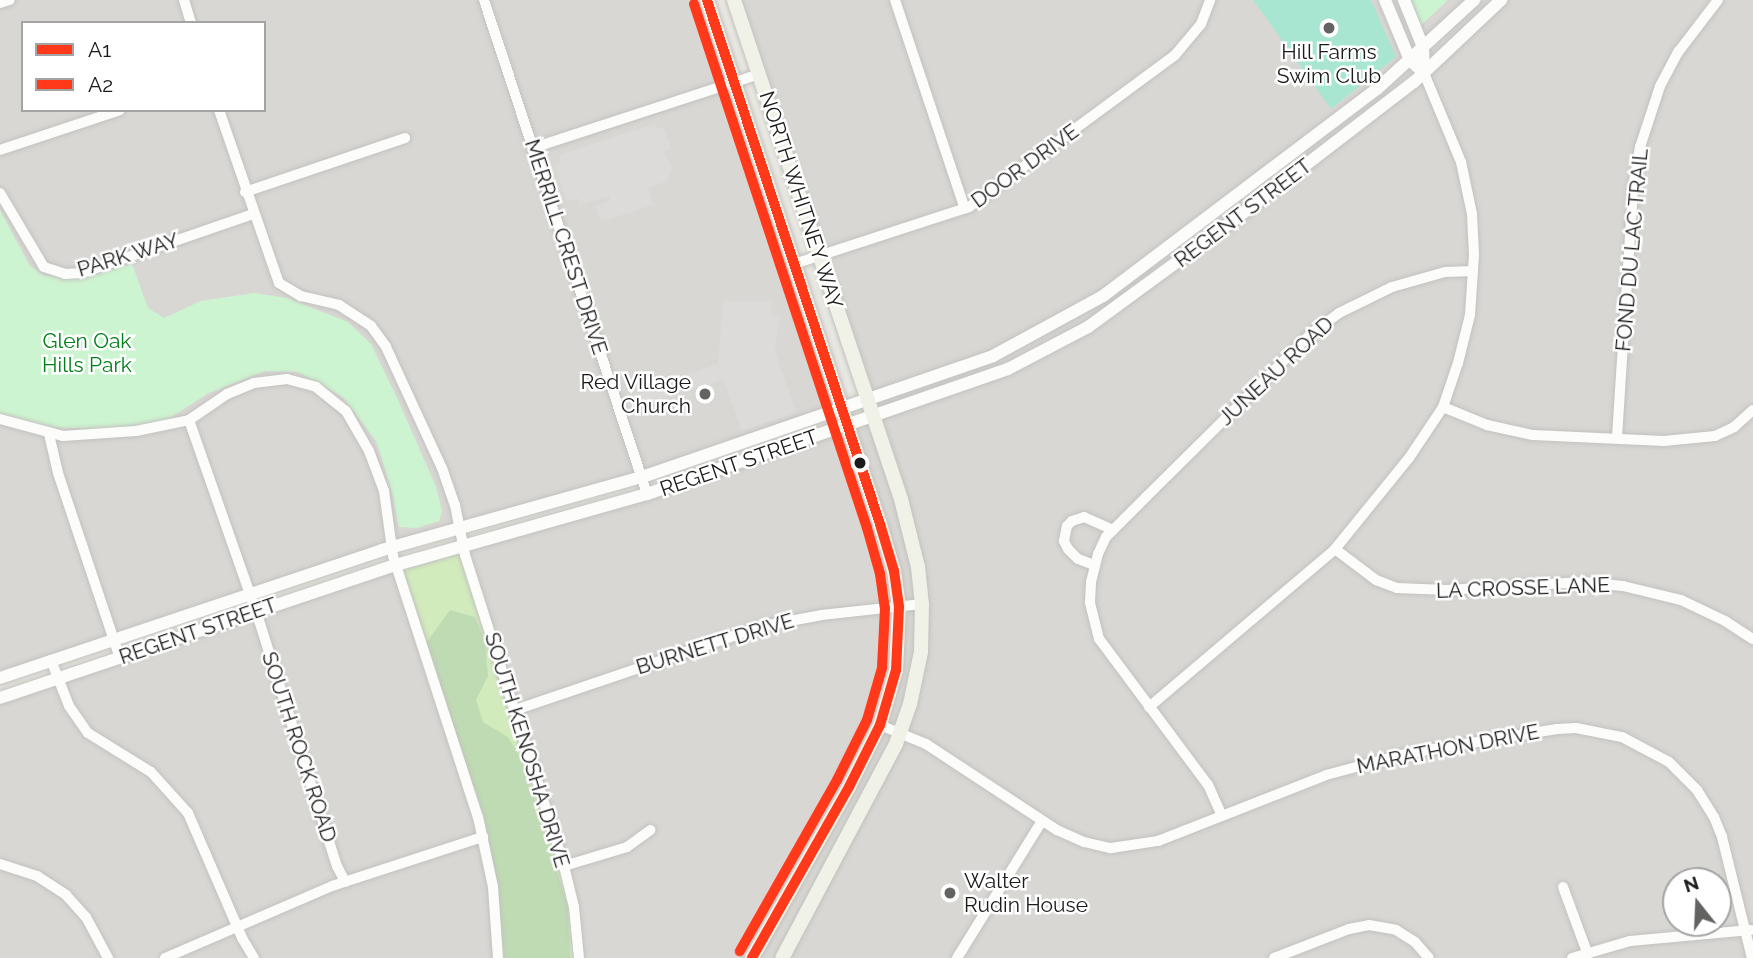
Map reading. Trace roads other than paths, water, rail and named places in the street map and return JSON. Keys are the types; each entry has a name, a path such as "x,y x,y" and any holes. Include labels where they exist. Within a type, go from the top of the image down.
{"main road":[{"name":"NORTH WHITNEY WAY","path":"707,0 894,570 900,607 896,670 880,725 849,787 752,958"},
{"name":"NORTH WHITNEY WAY","path":"734,0 910,532 922,604 921,652 910,704 900,732 782,958"}],"street":[{"path":"0,3 10,0"},
{"path":"184,0 190,21"},
{"name":"MERRILL CREST DRIVE","path":"484,0 647,494"},
{"path":"895,0 965,209"},
{"name":"DOOR DRIVE","path":"794,264 965,209 999,187 1175,55 1194,36 1210,0"},
{"path":"1385,0 1410,60 1424,73"},
{"path":"1149,708 1335,549 1409,458 1443,407 1465,340 1473,271 1472,214 1461,162 1424,73 1423,47 1404,0"},
{"name":"REGENT STREET","path":"0,698 256,611 461,526 642,477 993,356 1103,296 1377,89 1474,0"},
{"name":"REGENT STREET","path":"0,678 250,594 393,556 463,544 647,494 1008,369 1088,327 1370,118 1424,73 1501,0"},
{"name":"FOND DU LAC TRAIL","path":"1617,437 1633,187 1640,146 1660,86 1689,35 1718,0"},
{"path":"533,148 760,74"},
{"path":"0,150 114,112"},
{"path":"220,112 253,214"},
{"path":"245,192 405,138"},
{"name":"PARK WAY","path":"0,193 44,267 65,274 82,273 253,214"},
{"name":"SOUTH KENOSHA DRIVE","path":"253,214 276,276 293,292 339,305 361,317 378,334 442,468 461,526 463,544 564,866 573,907 579,958"},
{"name":"JUNEAU ROAD","path":"1222,816 1208,785 1099,639 1090,602 1094,565 1106,537 1304,341 1339,313 1373,295 1415,280 1444,272 1473,271"},
{"path":"0,419 49,434 106,435 188,420 227,394 254,383 288,379 316,387 346,411 369,451 384,491 393,556 483,837 495,906 498,958"},
{"path":"1443,407 1487,425 1533,435 1703,440 1734,427 1753,410"},
{"name":"SOUTH ROCK ROAD","path":"188,420 256,611 337,866 345,882"},
{"path":"49,434 58,473 120,658"},
{"path":"1094,565 1078,559 1068,549 1065,541 1067,526 1084,517 1113,530"},
{"name":"LA CROSSE LANE","path":"1335,549 1376,580 1397,588 1435,590 1584,582 1623,586 1681,600 1753,639"},
{"name":"BURNETT DRIVE","path":"515,710 763,626 822,615 922,604"},
{"path":"51,660 69,706 88,733 151,772 179,799 188,813 238,928 254,958"},
{"name":"MARATHON DRIVE","path":"880,725 900,732 954,762 1042,821 1084,842 1111,848 1158,841 1325,775 1409,753 1557,729 1601,732 1622,737 1653,751 1697,790 1723,837 1749,930 1752,958"},
{"path":"957,958 1042,821"},
{"path":"564,866 627,846 650,830"},
{"path":"165,958 345,882 483,837"},
{"path":"0,864 37,876 66,895 86,917 108,958"},
{"path":"1563,887 1588,955"},
{"path":"1274,958 1349,929 1369,925 1396,930 1415,942 1429,958"},
{"path":"1572,958 1630,940 1749,930"}],"place":[{"name":"Hill Farms Swim Club","path":"1329,28"},
{"name":"Red Village Church","path":"705,394"},
{"name":"Walter Rudin House","path":"950,893"}],"park label":[{"name":"Glen Oak Hills Park","path":"87,353"}]}
